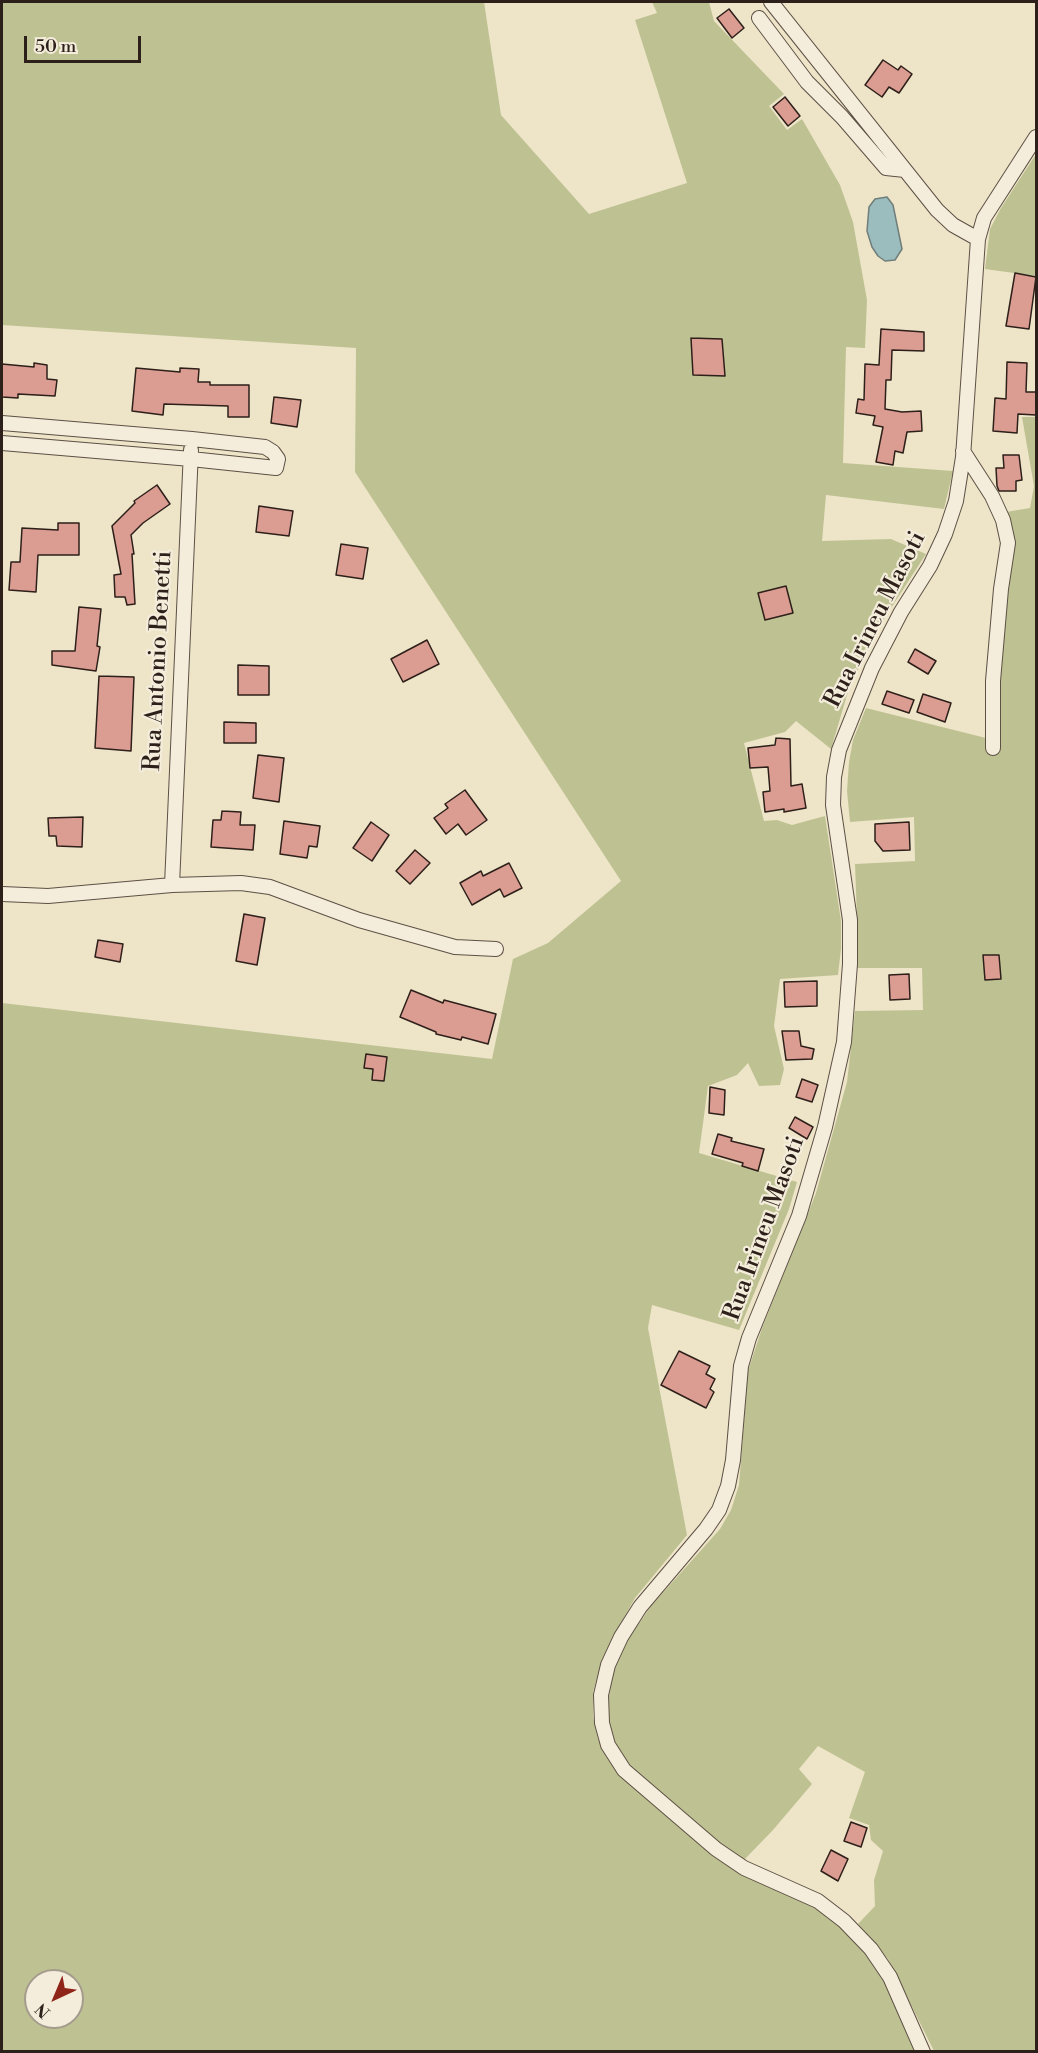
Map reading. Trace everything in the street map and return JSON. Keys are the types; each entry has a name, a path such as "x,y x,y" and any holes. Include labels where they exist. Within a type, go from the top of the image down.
{"street":[{"path":"771,2 937,210 953,225 978,239"},
{"path":"759,18 807,82 842,117 886,168 905,170"},
{"name":"Rua Irineu Masoti","path":"923,2052 890,1977 871,1949 844,1921 818,1901 744,1868 716,1849 624,1770 608,1745 602,1722 601,1695 608,1665 621,1637 640,1607 706,1529 719,1510 728,1486 733,1460 741,1366 749,1338 799,1216 825,1127 844,1042 850,964 850,920 833,805 834,777 839,750 872,668 901,612 930,566 945,534 956,501 963,451 978,239 984,218 1036,137"},
{"path":"2,423 265,447 278,459 276,468 2,443"},
{"name":"Rua Antonio Benetti","path":"172,885 192,439"},
{"path":"963,451 992,496 1004,520 1008,543 1001,589 993,681 993,748"},
{"path":"2,894 48,896 172,885 241,883 270,887 359,920 455,947 496,949"}],"green space":[{"path":"2,2 484,2 501,115 589,214 687,183 635,20 657,13 652,2 709,2 714,21 784,94 769,106 787,130 802,119 840,185 853,222 867,300 865,348 846,347 843,463 953,471 944,509 826,495 822,541 891,539 926,554 882,622 850,685 831,749 796,721 785,732 744,743 764,821 777,820 792,825 825,816 841,921 838,975 780,979 774,1026 784,1069 780,1085 759,1086 748,1063 737,1075 708,1086 699,1153 797,1182 789,1209 739,1330 652,1305 648,1328 687,1535 635,1598 612,1639 601,1664 593,1692 593,1716 598,1739 610,1762 628,1781 721,1859 814,1906 840,1926 865,1950 885,1979 917,2051 2,2052 2,1003 492,1059 513,959 548,943 621,881 355,472 356,348 2,325"},
{"path":"1036,154 1036,276 985,269 990,229"},
{"path":"1022,417 1036,417 1036,2051 934,2051 888,1959 858,1924 875,1906 874,1880 883,1851 871,1840 869,1825 849,1818 865,1772 818,1746 799,1769 812,1784 743,1861 629,1766 613,1743 607,1719 615,1665 629,1638 651,1606 720,1529 731,1510 739,1485 748,1371 762,1328 816,1193 847,1082 855,1011 923,1010 922,968 856,968 855,864 915,861 914,817 850,822 847,791 849,762 853,740 866,708 986,738 986,751 999,751 999,665 1014,549 1006,512 1030,508 1034,486"}],"water":[{"path":"887,197 893,205 902,249 895,260 885,261 872,247 867,231 869,207 875,199"}],"building":[{"path":"729,9 744,28 732,38 717,18"},
{"path":"883,60 898,70 901,66 912,74 899,93 889,87 882,97 865,85"},
{"path":"785,97 800,116 788,126 773,107"},
{"path":"1015,273 1036,277 1029,329 1006,326"},
{"path":"881,329 924,332 924,351 892,350 891,380 886,380 885,409 902,412 921,411 922,431 907,432 903,453 895,451 893,465 876,462 883,427 873,425 875,416 856,413 858,399 864,400 865,364 879,365"},
{"path":"691,338 722,339 725,376 693,375"},
{"path":"1007,362 1027,363 1026,392 1036,392 1036,415 1018,414 1017,433 993,431 995,398 1006,399"},
{"path":"34,363 47,365 47,379 57,380 55,396 18,394 18,398 2,397 2,364 34,367"},
{"path":"136,368 180,372 180,368 199,369 198,382 210,382 210,385 249,385 249,417 228,417 228,406 164,404 163,415 132,411"},
{"path":"274,397 301,400 297,427 271,423"},
{"path":"1003,455 1019,455 1022,480 1016,481 1016,491 999,491 997,486 996,468 1004,468"},
{"path":"157,485 170,504 143,523 131,535 134,554 132,554 135,604 127,605 125,597 115,597 114,575 121,574 112,526 135,503 134,501"},
{"path":"259,506 293,511 289,536 256,532"},
{"path":"58,523 79,523 79,555 38,555 36,592 9,590 11,562 20,562 22,528 58,530"},
{"path":"341,544 368,548 363,579 336,575"},
{"path":"786,586 793,613 765,620 758,593"},
{"path":"79,607 101,609 97,646 100,647 96,671 52,665 52,651 75,651"},
{"path":"427,640 439,664 403,682 391,659"},
{"path":"915,649 936,661 928,674 908,662"},
{"path":"238,665 269,666 269,695 238,695"},
{"path":"99,676 134,677 131,751 95,748"},
{"path":"887,691 914,700 909,713 882,704"},
{"path":"923,694 951,703 945,722 917,712"},
{"path":"224,722 256,723 256,743 224,743"},
{"path":"776,738 790,739 791,786 802,784 806,808 784,812 784,809 765,812 763,792 770,791 768,767 750,768 748,748 775,745"},
{"path":"258,755 284,758 279,802 253,798"},
{"path":"465,790 487,820 466,835 458,824 446,834 434,818 448,808 445,804"},
{"path":"222,811 241,812 240,825 255,825 253,850 211,847 213,820 221,820"},
{"path":"83,817 82,847 57,846 56,836 49,836 48,818"},
{"path":"284,821 320,826 317,847 309,846 307,858 280,854"},
{"path":"371,822 389,835 372,861 353,848"},
{"path":"909,822 910,850 883,851 875,841 875,824"},
{"path":"415,850 430,863 410,884 396,871"},
{"path":"509,863 522,888 504,897 500,889 472,905 460,883 481,871 483,876"},
{"path":"244,914 265,918 257,965 236,961"},
{"path":"98,940 123,944 120,962 95,957"},
{"path":"983,955 999,955 1001,979 985,980"},
{"path":"909,974 910,999 890,1000 889,975"},
{"path":"817,981 817,1006 785,1007 784,982"},
{"path":"411,990 443,1003 444,1000 496,1014 488,1044 462,1037 461,1040 436,1034 436,1032 400,1017"},
{"path":"782,1031 799,1031 801,1046 814,1049 812,1059 786,1060"},
{"path":"366,1054 387,1057 384,1081 372,1080 373,1069 364,1068"},
{"path":"802,1079 818,1085 812,1102 796,1097"},
{"path":"710,1087 725,1090 724,1115 709,1113"},
{"path":"795,1117 813,1127 807,1139 789,1128"},
{"path":"718,1134 732,1138 731,1141 764,1149 758,1171 742,1166 743,1163 712,1154"},
{"path":"679,1351 710,1366 706,1374 715,1379 710,1389 714,1392 706,1408 661,1385"},
{"path":"851,1822 867,1828 861,1847 844,1841"},
{"path":"831,1850 848,1859 838,1881 821,1871"}]}
